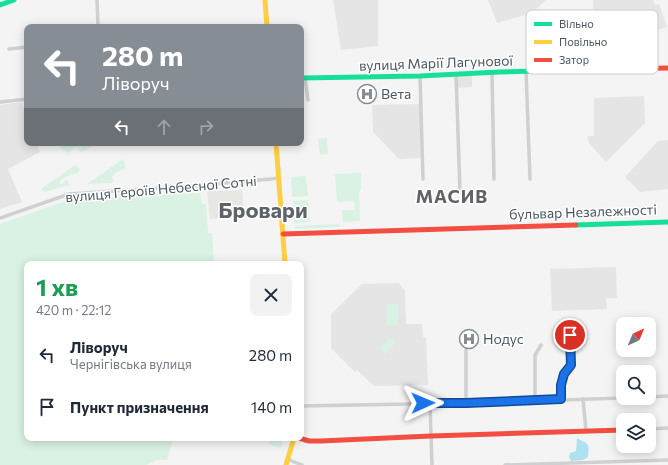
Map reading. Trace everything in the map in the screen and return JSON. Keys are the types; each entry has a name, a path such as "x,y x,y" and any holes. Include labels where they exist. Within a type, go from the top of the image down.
{"street":[{"path":"0,5 14,0"},
{"path":"97,0 98,24"},
{"path":"265,0 267,24"},
{"path":"9,49 24,47"},
{"name":"вулиця Марії Лагунової","path":"658,68 668,68"},
{"name":"вулиця Марії Лагунової","path":"304,78 420,76 526,71"},
{"path":"492,73 494,179"},
{"path":"456,74 460,192"},
{"path":"526,74 530,179"},
{"path":"420,76 423,179"},
{"path":"304,82 308,100"},
{"path":"0,102 24,99"},
{"path":"276,146 285,261"},
{"name":"вулиця Героїв Небесної Сотні","path":"0,218 69,194 271,180 278,178"},
{"name":"бульвар Незалежності","path":"283,234 668,222"},
{"path":"561,399 561,385 564,374 571,365 570,335"},
{"path":"535,400 535,355 541,344"},
{"path":"466,350 466,403"},
{"path":"656,397 668,396"},
{"path":"304,406 616,398"},
{"path":"583,399 586,431"},
{"path":"430,403 432,465"},
{"path":"656,428 668,428"},
{"path":"304,440 321,441 616,430"},
{"path":"293,441 287,462 302,465"},
{"path":"505,465 589,464 668,460"}],"shaded area":[{"path":"333,0 378,0 378,46 341,50"},
{"path":"488,0 546,0 535,10 526,10 526,15 497,23"},
{"path":"593,0 653,0 655,5 659,4 667,27 658,30 658,10 593,10"},
{"path":"458,75 472,75 472,87 458,88"},
{"path":"644,96 645,123 606,162 588,142 588,136 594,136 594,98"},
{"path":"21,102 24,110 24,146 37,146 40,152 8,169 22,202 0,209 0,105"},
{"path":"420,104 422,158 399,159 373,132 372,105"},
{"path":"668,140 668,189 640,192 625,177 658,141"},
{"path":"242,190 244,215 210,219 207,191"},
{"path":"616,267 617,298 606,298 607,309 552,311 550,269"},
{"path":"399,283 405,291 406,324 422,324 423,337 426,337 428,385 375,386 357,370 355,372 331,348 331,314 362,284"}],"green space":[{"path":"327,138 328,154 320,155 318,139"},
{"path":"60,146 93,146 81,152 77,147 69,153 59,148"},
{"path":"123,159 125,169 116,172 112,177 114,181 111,183 87,184"},
{"path":"75,165 80,169 78,173 67,176 59,183 62,184 67,180 70,185 44,192 41,189"},
{"path":"361,173 361,189 359,193 360,221 343,222 342,210 355,210 354,201 337,202 335,174"},
{"path":"306,176 308,196 292,197 291,177"},
{"path":"200,193 202,204 206,204 208,233 212,233 214,261 24,261 24,441 173,441 167,460 158,460 146,465 0,465 0,224 69,200"},
{"path":"308,200 310,222 294,223 293,201"},
{"path":"340,224 339,227 295,229 295,226"},
{"path":"387,304 398,304 398,325 387,325"},
{"path":"390,338 395,343 385,354 379,348"},
{"path":"269,441 282,441 281,448 268,444"}],"water":[{"path":"577,438 587,444 589,448 588,457 583,460 571,461 569,457 570,453 576,451"}],"traffic: fast":[{"path":"0,5 14,0"},
{"path":"304,78 420,76 526,71"},
{"path":"576,225 668,222"}],"traffic: slow":[{"path":"265,0 267,24"},
{"path":"276,146 285,261"},
{"path":"286,465 293,441"}],"traffic: jam":[{"path":"658,68 668,68"},
{"path":"283,234 576,225"},
{"path":"304,440 321,441 616,430"}],"place":[{"name":"Вета","path":"367,94"},
{"name":"Нодус","path":"469,339"}],"district":[{"name":"МАСИВ","path":"452,197"},
{"name":"Бровари","path":"263,210"}],"route":[{"path":"423,403 466,403 561,399 561,385 564,374 571,365 570,335"}]}
